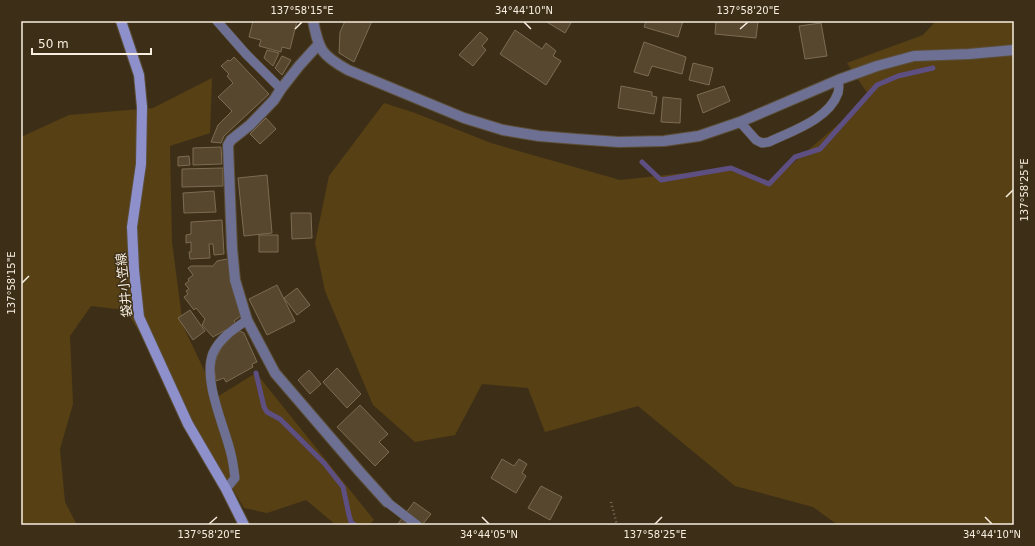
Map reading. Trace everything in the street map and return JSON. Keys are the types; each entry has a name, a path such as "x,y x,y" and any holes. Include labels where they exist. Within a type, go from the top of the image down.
{"main road":[{"name":"袋井小笠線","path":"121,21 139,75 142,107 141,164 132,227 134,270 139,317 188,424 226,489 244,525"}],"street":[{"path":"313,21 318,45 330,60 348,70 464,118 503,130 539,136 619,142 664,141 700,136 740,122 838,80 877,66 914,56 969,54 1014,50"},
{"path":"318,45 281,89 274,100 250,126 231,140 228,145 232,248 236,280 247,320 275,373 387,502"}],"lane":[{"path":"217,21 246,54 281,89"},
{"path":"740,122 756,140 762,143 769,142 815,120 829,106 839,91 838,80"},
{"path":"226,489 235,478 231,454 211,388 210,364 213,353 219,343 226,335 247,320"},
{"path":"387,502 417,525"}],"path":[{"path":"611,502 617,525"}],"shaded area":[{"path":"936,21 1014,21 1014,525 838,525 813,507 735,486 638,406 545,432 528,388 482,384 455,435 415,442 373,405 325,291 315,243 329,176 384,103 415,113 491,143 620,180 731,168 769,184 870,97 847,63 923,35"},
{"path":"212,78 210,133 170,146 172,242 183,326 217,397 256,373 374,520 369,525 336,525 306,500 267,513 244,508 126,310 91,306 70,336 73,404 60,449 65,502 77,525 21,525 21,137 69,115 153,108"}],"building":[{"path":"253,21 297,21 290,49 282,47 281,52 259,46 261,40 249,37"},
{"path":"345,21 372,21 354,62 339,53 340,32"},
{"path":"545,21 572,21 565,33"},
{"path":"646,21 683,21 678,37 644,27"},
{"path":"716,21 758,21 756,38 715,34"},
{"path":"821,23 827,56 805,59 799,26"},
{"path":"515,30 542,49 546,43 556,51 553,56 561,61 546,85 500,54"},
{"path":"480,32 488,39 482,46 486,50 473,66 459,55"},
{"path":"644,42 686,57 682,74 652,66 648,76 634,72"},
{"path":"267,50 279,53 273,66 264,58"},
{"path":"282,56 291,60 282,75 275,68"},
{"path":"234,57 269,94 224,136 221,143 211,142 218,125 232,111 218,97 233,83 227,76 229,74 221,66"},
{"path":"693,63 713,68 709,85 689,80"},
{"path":"621,86 652,92 652,96 657,97 654,114 618,108"},
{"path":"724,86 730,101 703,113 697,95"},
{"path":"663,97 681,99 680,123 661,122"},
{"path":"266,118 276,129 260,144 250,134"},
{"path":"221,147 222,164 193,165 193,148"},
{"path":"189,156 190,165 178,166 178,157"},
{"path":"223,168 223,186 182,187 182,169"},
{"path":"267,175 272,233 244,236 238,178"},
{"path":"214,191 216,212 184,213 183,193"},
{"path":"291,213 311,213 312,238 292,239"},
{"path":"222,220 224,254 214,255 213,244 209,244 210,258 190,259 189,252 191,252 191,242 186,243 186,235 191,234 191,222"},
{"path":"259,235 278,235 278,252 259,252"},
{"path":"232,258 242,315 234,321 236,324 213,337 202,325 205,319 196,308 194,310 184,297 188,294 186,291 189,289 185,284 193,275 188,268 191,266 213,266 217,261"},
{"path":"277,285 295,321 267,335 249,299"},
{"path":"297,288 310,305 297,315 284,298"},
{"path":"190,310 205,331 193,340 178,318"},
{"path":"240,331 244,333 257,362 252,364 253,367 226,382 224,378 216,381 214,367 217,356 222,347 234,334"},
{"path":"337,368 361,394 347,408 323,382"},
{"path":"309,370 321,384 310,394 298,380"},
{"path":"360,405 388,434 379,442 389,452 375,466 337,427"},
{"path":"502,459 514,466 519,459 527,464 522,473 526,476 516,493 491,478"},
{"path":"541,486 562,497 550,520 528,508"},
{"path":"414,502 431,514 422,525 397,525"}],"waterway":[{"path":"642,162 661,180 731,168 769,184 795,157 820,149 877,85 898,76 933,68"},
{"path":"256,373 264,407 267,412 280,419 324,463 343,487 351,522 355,525"}]}
